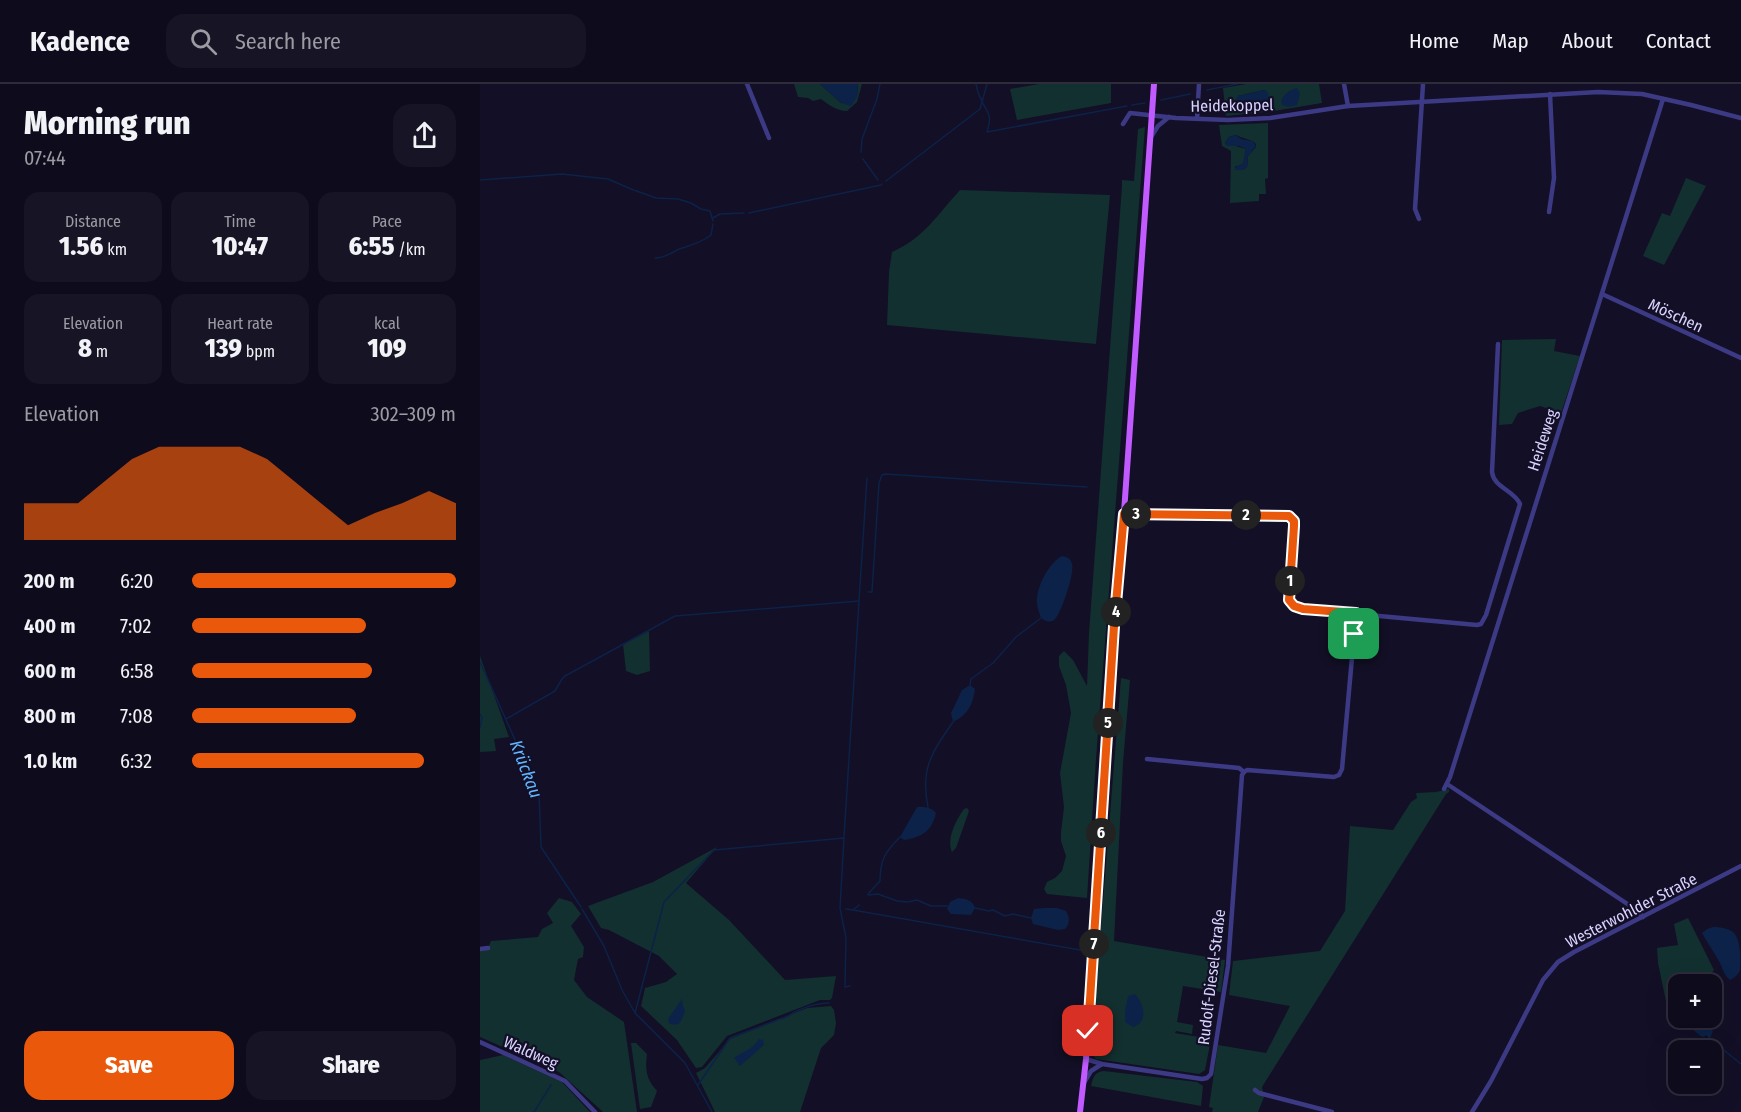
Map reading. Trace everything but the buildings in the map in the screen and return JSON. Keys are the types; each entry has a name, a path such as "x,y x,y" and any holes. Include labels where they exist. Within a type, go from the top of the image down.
{"main road":[{"path":"1080,1112 1086,1062 1154,84"}],"street":[{"path":"747,84 769,138"},
{"path":"1197,119 1199,84"},
{"path":"1344,84 1348,106"},
{"path":"1419,219 1415,209 1423,84"},
{"name":"Heidekoppel","path":"1123,124 1130,113 1197,119 1270,118 1348,106 1598,92 1625,93 1663,99 1741,118"},
{"path":"1549,212 1554,178 1550,94"},
{"name":"Heideweg","path":"1642,917 1638,911 1445,787 1663,99"},
{"path":"1150,138 1158,126 1169,117"},
{"name":"Möschen","path":"1602,294 1741,358"},
{"path":"1124,514 1289,516 1294,521 1288,596 1292,604 1303,609 1481,624 1485,619 1520,504 1517,498 1497,483 1493,477 1498,344"},
{"path":"1147,759 1239,768 1244,772 1247,770 1334,777 1339,775 1342,769 1356,613"},
{"name":"Rudolf-Diesel-Straße","path":"1086,1062 1202,1079 1211,1074 1228,966 1240,788 1244,772"},
{"name":"Westerwohlder Straße","path":"1472,1112 1550,970 1564,958 1741,866"},
{"path":"480,949 488,948"},
{"name":"Waldweg","path":"480,1042 565,1082 595,1112"},
{"path":"1084,1083 1091,1071 1102,1064"},
{"path":"1255,1090 1332,1112"}],"green space":[{"path":"794,84 820,84 841,103 857,97 858,84 862,84 857,102 847,111 843,111 821,99 813,101 798,97"},
{"path":"1039,84 1111,84 1111,103 1017,120 1010,89"},
{"path":"1246,84 1319,84 1322,103 1226,116 1223,88","holes":["1264,90 1267,92 1262,107 1246,110 1238,96"]},
{"path":"1268,123 1268,178 1265,179 1266,194 1259,194 1259,201 1230,203 1231,151 1222,146 1219,125","holes":["1236,135 1256,144 1248,156 1247,167 1243,170 1235,170 1235,167 1243,164 1246,149 1225,143 1229,137"]},
{"path":"1145,127 1087,898 1047,894 1044,889 1047,882 1062,871 1066,856 1061,841 1064,807 1060,773 1071,713 1066,685 1059,666 1059,656 1064,651 1073,660 1087,686 1122,180 1134,181 1138,129"},
{"path":"1686,178 1706,186 1664,265 1643,256 1662,213 1670,216"},
{"path":"960,190 1110,195 1096,344 887,325 892,252 922,233"},
{"path":"1556,339 1554,351 1580,356 1561,413 1540,406 1518,413 1512,424 1499,425 1502,340"},
{"path":"649,631 650,671 637,675 626,671 623,644"},
{"path":"480,656 509,737 494,739 496,751 480,752"},
{"path":"1121,678 1130,680 1123,763 1114,941 1225,960 1221,992 1183,986 1177,1022 1193,1025 1192,1034 1176,1031 1175,1033 1211,1039 1205,1070 1199,1074 1096,1059 1091,1051"},
{"path":"1449,789 1262,1087 1264,1097 1258,1112 1212,1112 1213,1108 1209,1107 1218,1045 1266,1053 1290,1006 1229,995 1233,961 1320,951 1345,911 1350,826 1393,830 1411,802 1417,798 1416,793"},
{"path":"967,808 969,811 956,848 952,852 950,841 955,824"},
{"path":"717,847 686,883 729,920 785,980 836,976 830,1000 820,1000 727,1036 702,1067 696,1068 677,1040 641,1006 645,988 666,982 677,974 659,956 601,928 588,906 653,882"},
{"path":"559,898 572,902 581,914 571,926 584,947 583,957 578,959 574,980 587,997 624,1022 637,1112 603,1112 559,1072 480,1037 480,951 487,950 491,941 538,937 542,929 553,923 547,913"},
{"path":"1688,918 1714,970 1711,974 1668,974 1668,1011 1657,948 1678,945 1674,924"},
{"path":"831,1006 836,1023 834,1035 821,1048 800,1112 715,1112 696,1073 705,1068 730,1039 807,1008"},
{"path":"631,1043 636,1043 647,1054 647,1074 657,1091 651,1107 640,1109"},
{"path":"503,1055 562,1082 590,1112 480,1112 480,1060"},
{"path":"1104,1071 1197,1082 1203,1086 1201,1106 1091,1086 1096,1074"}],"water":[{"path":"820,84 858,84 857,97 851,106 841,103"},
{"path":"1296,88 1300,94 1297,105 1289,107 1282,105 1281,101 1284,96"},
{"path":"1267,91 1270,99 1268,104 1236,110 1235,101 1238,96"},
{"path":"1236,135 1241,139 1253,141 1256,146 1248,156 1247,167 1243,170 1235,170 1235,168 1243,163 1246,149 1239,146 1227,146 1225,143 1229,137"},
{"path":"1062,556 1068,558 1072,564 1069,584 1057,616 1052,621 1047,621 1041,618 1039,613 1038,592 1049,568"},
{"path":"970,685 975,689 973,700 966,712 953,722 951,713 962,690"},
{"path":"917,807 932,810 936,813 934,819 925,832 904,840 900,837"},
{"path":"958,898 973,903 975,908 971,915 951,914 947,909 950,902"},
{"path":"1034,909 1066,911 1069,920 1065,929 1058,930 1033,924 1031,918"},
{"path":"1713,927 1731,931 1738,939 1740,970 1730,980 1702,933"},
{"path":"1135,994 1143,1008 1143,1017 1138,1025 1133,1027 1125,1022 1125,1011 1128,996"},
{"path":"682,999 685,1010 682,1019 676,1025 669,1023 668,1019"},
{"path":"1692,1028 1710,1028 1713,1031 1710,1039"},
{"path":"759,1039 763,1040 764,1045 740,1066 734,1058"}],"waterway":[{"path":"861,152 862,139 877,99 880,84"},
{"path":"976,84 989,117 987,132 1127,106"},
{"path":"886,181 980,109 987,84"},
{"path":"1207,90 1237,84"},
{"path":"1161,100 1190,94"},
{"path":"1132,105 1145,103"},
{"path":"863,159 878,180"},
{"path":"480,180 562,174 608,179 656,198 678,199 691,203 710,211 713,221"},
{"path":"749,213 882,184"},
{"path":"713,218 720,214 744,213"},
{"path":"655,258 703,240 711,235 713,224"},
{"path":"868,592 872,592 879,483 882,475 1087,487"},
{"path":"506,719 555,691 565,676 675,616 859,601 867,478"},
{"path":"844,837 859,602"},
{"path":"970,685 971,679 993,663 1016,637 1041,618"},
{"name":"Krückau","path":"480,662 539,793 541,847 581,907"},
{"path":"480,714 482,718 480,728"},
{"path":"928,807 927,771 934,752 953,722"},
{"path":"868,894 880,881 884,857 900,837"},
{"path":"635,1013 664,902 714,850 844,838 840,908 846,938 845,987 850,986"},
{"path":"868,895 878,894 897,901 917,900 931,906 948,906"},
{"path":"846,909 853,910 859,905"},
{"path":"975,908 993,910 1005,916 1013,914 1031,918"},
{"name":"Krückau","path":"582,909 604,946 622,990 635,1013 685,1063 712,1112"},
{"path":"853,910 1080,950"},
{"path":"698,1085 730,1038 785,1018 806,1007 829,1003"},
{"path":"1710,1039 1741,1064"},
{"path":"534,1112 551,1085"}],"route":[{"path":"1088,1031 1114,626 1124,514 1289,516 1294,521 1294,529 1289,600 1294,606 1303,609 1356,613 1354,634"}]}
